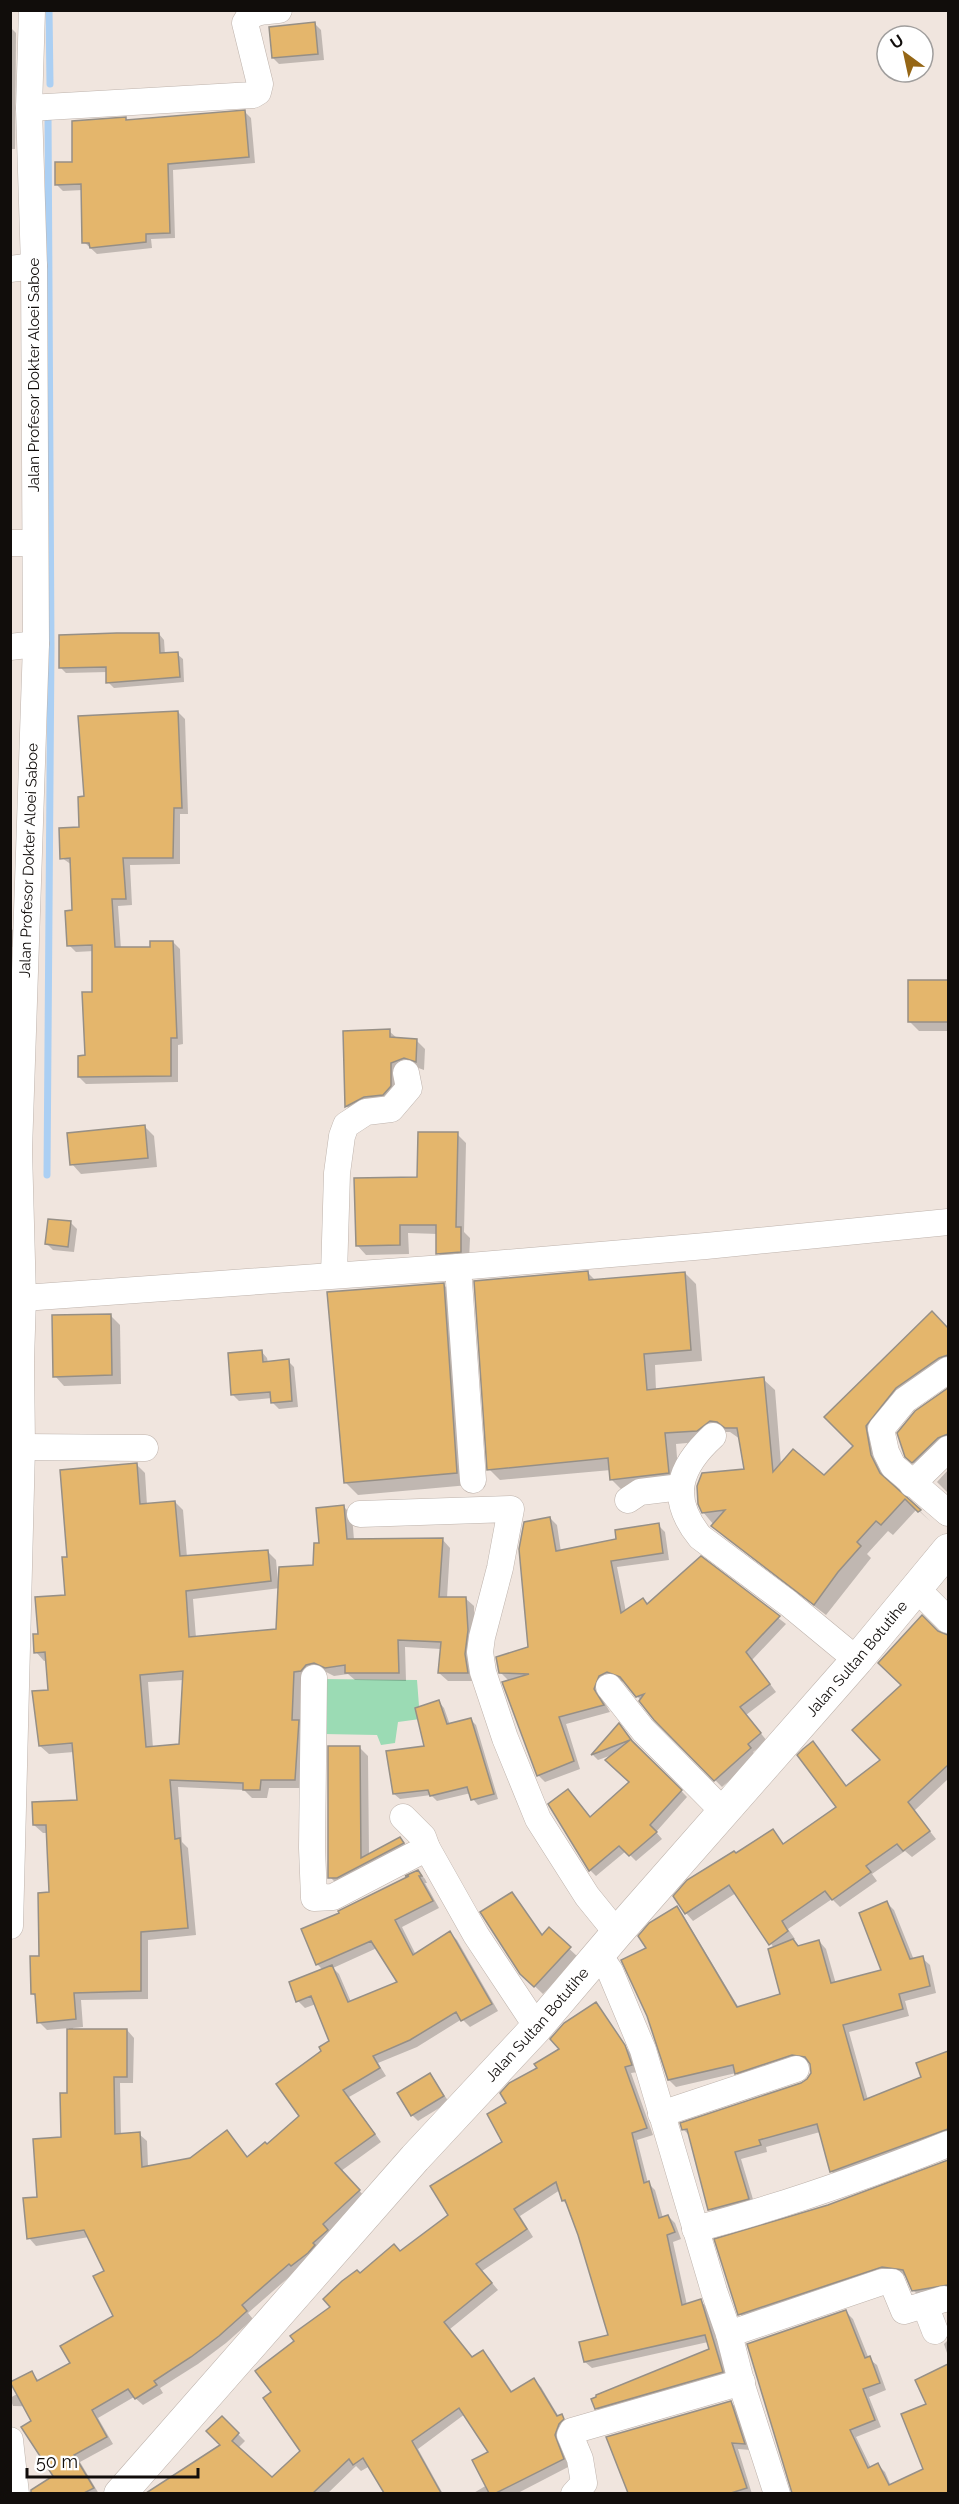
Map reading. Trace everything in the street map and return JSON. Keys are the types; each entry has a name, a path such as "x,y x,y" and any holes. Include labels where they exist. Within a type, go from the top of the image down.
{"main road":[{"name":"Jalan Sultan Botutihe","path":"120,2493 415,2158 537,2027 857,1660 948,1550"}],"street":[{"name":"Jalan Profesor Dokter Aloei Saboe","path":"10,1926 22,1447 23,1298 19,1150 36,644 23,543 22,267 32,10"},
{"path":"29,108 253,95 258,92 260,84 246,23 250,15 255,13 279,10"},
{"path":"10,647 36,644"},
{"path":"334,1275 337,1173 342,1136 346,1125 357,1117 366,1112 391,1109 399,1102 409,1088 406,1073"},
{"path":"23,1298 458,1267 948,1222"},
{"path":"458,1267 473,1480"},
{"path":"948,1370 905,1400 881,1429 890,1459 912,1484 948,1513"},
{"path":"713,1436 695,1452 686,1466 681,1487 682,1504 692,1527 700,1537 788,1603 857,1660"},
{"path":"22,1447 145,1448"},
{"path":"912,1484 948,1449"},
{"path":"628,1500 640,1492 681,1487"},
{"path":"360,1514 511,1509 500,1568 482,1637 480,1652 483,1672 505,1738 538,1819 587,1896 608,1944 610,1971 633,2022 777,2493"},
{"path":"917,1589 948,1620"},
{"path":"314,1678 312,1848 314,1898 333,1897 427,1848"},
{"path":"609,1687 643,1730 723,1811"},
{"path":"403,1817 423,1837 476,1935 537,2027"},
{"path":"661,2114 796,2069"},
{"path":"695,2229 761,2213 863,2178 948,2144"},
{"path":"729,2334 882,2282 892,2282 904,2311 935,2302 935,2331"},
{"path":"574,2493 584,2483 580,2458 570,2434 572,2432 742,2382"},
{"path":"10,2440 16,2493"}],"green space":[{"path":"321,1679 417,1680 420,1719 398,1722 395,1743 381,1745 377,1735 324,1734"}],"building":[{"path":"315,22 318,54 272,58 269,27"},
{"path":"245,110 249,157 168,164 170,233 146,234 146,242 90,248 89,243 82,243 81,184 55,185 55,162 72,162 72,121 126,117 126,120"},
{"path":"159,633 160,653 178,652 180,677 106,683 106,667 59,668 59,635"},
{"path":"178,711 182,808 174,808 173,858 123,858 126,899 112,899 115,947 150,947 150,941 173,941 177,1038 171,1038 171,1076 78,1077 78,1056 85,1055 82,992 92,992 92,945 67,946 65,911 72,910 70,858 60,859 59,828 79,827 78,797 84,796 78,716"},
{"path":"908,980 948,980 948,1022 908,1022"},
{"path":"390,1029 390,1037 417,1039 416,1062 404,1058 391,1063 391,1086 383,1095 364,1097 345,1107 343,1031"},
{"path":"145,1125 148,1158 70,1165 67,1133"},
{"path":"418,1132 458,1132 456,1227 461,1227 461,1252 436,1254 436,1225 400,1225 400,1245 356,1246 354,1178 417,1177"},
{"path":"48,1219 71,1221 68,1247 45,1244"},
{"path":"588,1271 589,1280 685,1272 691,1350 644,1354 647,1390 764,1377 773,1472 793,1449 824,1475 853,1446 824,1417 932,1311 948,1328 948,1355 939,1358 896,1388 866,1426 871,1455 880,1473 921,1510 918,1512 905,1499 881,1525 876,1521 857,1542 861,1546 814,1605 711,1526 725,1510 702,1513 698,1504 697,1486 702,1473 744,1469 737,1428 725,1428 717,1422 710,1421 697,1431 665,1433 669,1473 610,1480 608,1458 487,1470 474,1281"},
{"path":"444,1283 457,1473 344,1483 327,1292"},
{"path":"111,1314 112,1375 53,1377 52,1315"},
{"path":"262,1350 263,1362 289,1359 292,1401 271,1403 270,1392 231,1395 228,1353"},
{"path":"948,1388 948,1434 938,1438 912,1463 905,1457 897,1433 915,1411"},
{"path":"137,1463 140,1504 175,1501 180,1556 268,1550 271,1581 186,1591 189,1637 276,1629 279,1567 313,1565 314,1543 319,1543 316,1508 344,1505 347,1539 443,1538 439,1597 466,1597 468,1630 465,1654 468,1673 438,1673 441,1642 398,1640 399,1673 345,1673 345,1665 325,1668 314,1663 306,1665 301,1671 294,1672 292,1720 299,1720 295,1780 261,1780 260,1790 243,1790 243,1783 170,1780 175,1839 180,1838 188,1928 141,1932 141,1991 74,1993 76,2019 37,2023 35,1994 31,1994 30,1956 39,1956 38,1893 49,1892 46,1825 33,1825 32,1802 77,1800 72,1743 39,1746 32,1691 48,1690 45,1652 34,1653 33,1634 38,1634 35,1597 65,1595 62,1557 67,1557 60,1470","holes":["183,1671 179,1744 146,1747 140,1675"]},
{"path":"550,1517 556,1551 616,1539 615,1530 659,1523 663,1553 611,1561 621,1613 643,1598 647,1604 701,1556 780,1616 746,1652 770,1684 740,1707 761,1733 748,1744 751,1748 714,1781 654,1720 639,1701 644,1694 636,1697 620,1677 607,1672 599,1676 594,1689 604,1705 559,1717 574,1761 537,1776 502,1682 529,1674 499,1673 496,1657 528,1647 519,1549 524,1522"},
{"path":"922,1615 938,1631 948,1635 948,1765 908,1802 930,1831 903,1851 897,1844 866,1866 871,1872 832,1900 825,1891 782,1921 788,1931 769,1945 729,1885 685,1914 673,1896 687,1880 773,1829 783,1844 836,1807 797,1755 813,1741 846,1786 880,1760 852,1730 901,1685 878,1663"},
{"path":"439,1700 447,1724 471,1718 494,1794 471,1800 467,1787 430,1796 428,1790 393,1794 386,1751 424,1746 415,1708"},
{"path":"619,1723 632,1741 682,1790 650,1825 657,1832 629,1856 619,1846 589,1871 548,1804 568,1789 590,1817 629,1782 605,1760 630,1740 591,1755"},
{"path":"328,1746 360,1746 361,1858 400,1837 404,1843 337,1878 328,1878"},
{"path":"418,1870 433,1901 395,1920 413,1955 450,1931 492,2004 461,2021 456,2012 410,2040 373,2056 380,2068 343,2090 375,2134 335,2163 360,2190 323,2224 328,2230 313,2243 315,2245 308,2253 291,2266 289,2264 242,2305 247,2311 219,2336 154,2381 157,2385 135,2399 128,2389 92,2410 107,2437 74,2455 94,2488 84,2493 31,2493 31,2490 53,2476 21,2427 31,2421 10,2382 32,2371 37,2381 70,2363 60,2346 113,2316 93,2276 104,2271 84,2230 27,2239 23,2198 37,2197 33,2139 61,2137 60,2093 67,2093 67,2029 127,2029 127,2077 114,2077 115,2134 140,2132 142,2167 190,2158 227,2130 247,2157 265,2142 267,2144 299,2116 276,2084 321,2051 319,2047 329,2041 311,1996 296,2002 289,1982 332,1965 348,2002 397,1982 371,1941 316,1965 301,1929 339,1913 338,1911"},
{"path":"512,1892 542,1935 549,1927 571,1947 534,1987 520,1974 480,1912"},
{"path":"887,1901 910,1959 923,1956 930,1986 899,1994 903,2009 843,2025 864,2100 921,2077 916,2063 948,2051 948,2129 830,2172 817,2124 759,2140 761,2145 735,2152 749,2199 708,2210 687,2129 682,2130 680,2123 801,2083 811,2073 810,2064 805,2057 792,2055 735,2074 733,2065 668,2080 647,2016 621,1960 646,1948 638,1936 649,1923 677,1906 737,2007 780,1994 768,1949 793,1939 798,1946 819,1940 831,1983 881,1970 859,1913"},
{"path":"596,2002 625,2045 632,2065 625,2067 647,2128 632,2133 644,2183 649,2181 659,2218 668,2215 675,2232 667,2235 682,2305 701,2299 723,2372 595,2409 591,2399 596,2395 709,2349 705,2335 584,2362 579,2342 608,2335 578,2235 556,2182 514,2209 527,2229 476,2264 492,2283 444,2322 472,2357 483,2350 511,2392 534,2378 557,2416 562,2414 564,2419 559,2424 555,2435 564,2459 496,2493 489,2493 472,2460 488,2452 459,2408 412,2441 441,2493 384,2493 363,2458 353,2465 349,2459 313,2493 146,2493 220,2445 206,2431 222,2416 239,2433 232,2441 272,2477 300,2451 263,2398 271,2392 255,2371 294,2341 290,2336 330,2307 323,2299 342,2281 357,2270 360,2273 394,2244 400,2251 448,2215 430,2186 502,2142 487,2114 506,2103 500,2093 509,2083 537,2068 534,2064 559,2049 550,2039 564,2023"},
{"path":"430,2073 444,2096 411,2116 397,2093"},
{"path":"948,2160 948,2285 912,2291 903,2270 882,2267 738,2315 714,2239 828,2205"},
{"path":"846,2310 865,2358 870,2356 880,2383 863,2389 875,2420 850,2430 868,2468 878,2463 889,2485 923,2469 901,2414 926,2404 915,2380 948,2364 948,2493 792,2493 747,2344"},
{"path":"731,2401 745,2444 732,2443 747,2488 731,2493 628,2493 606,2437"}],"waterway":[{"path":"49,10 50,84"},
{"path":"47,1175 51,648 48,112"}]}
